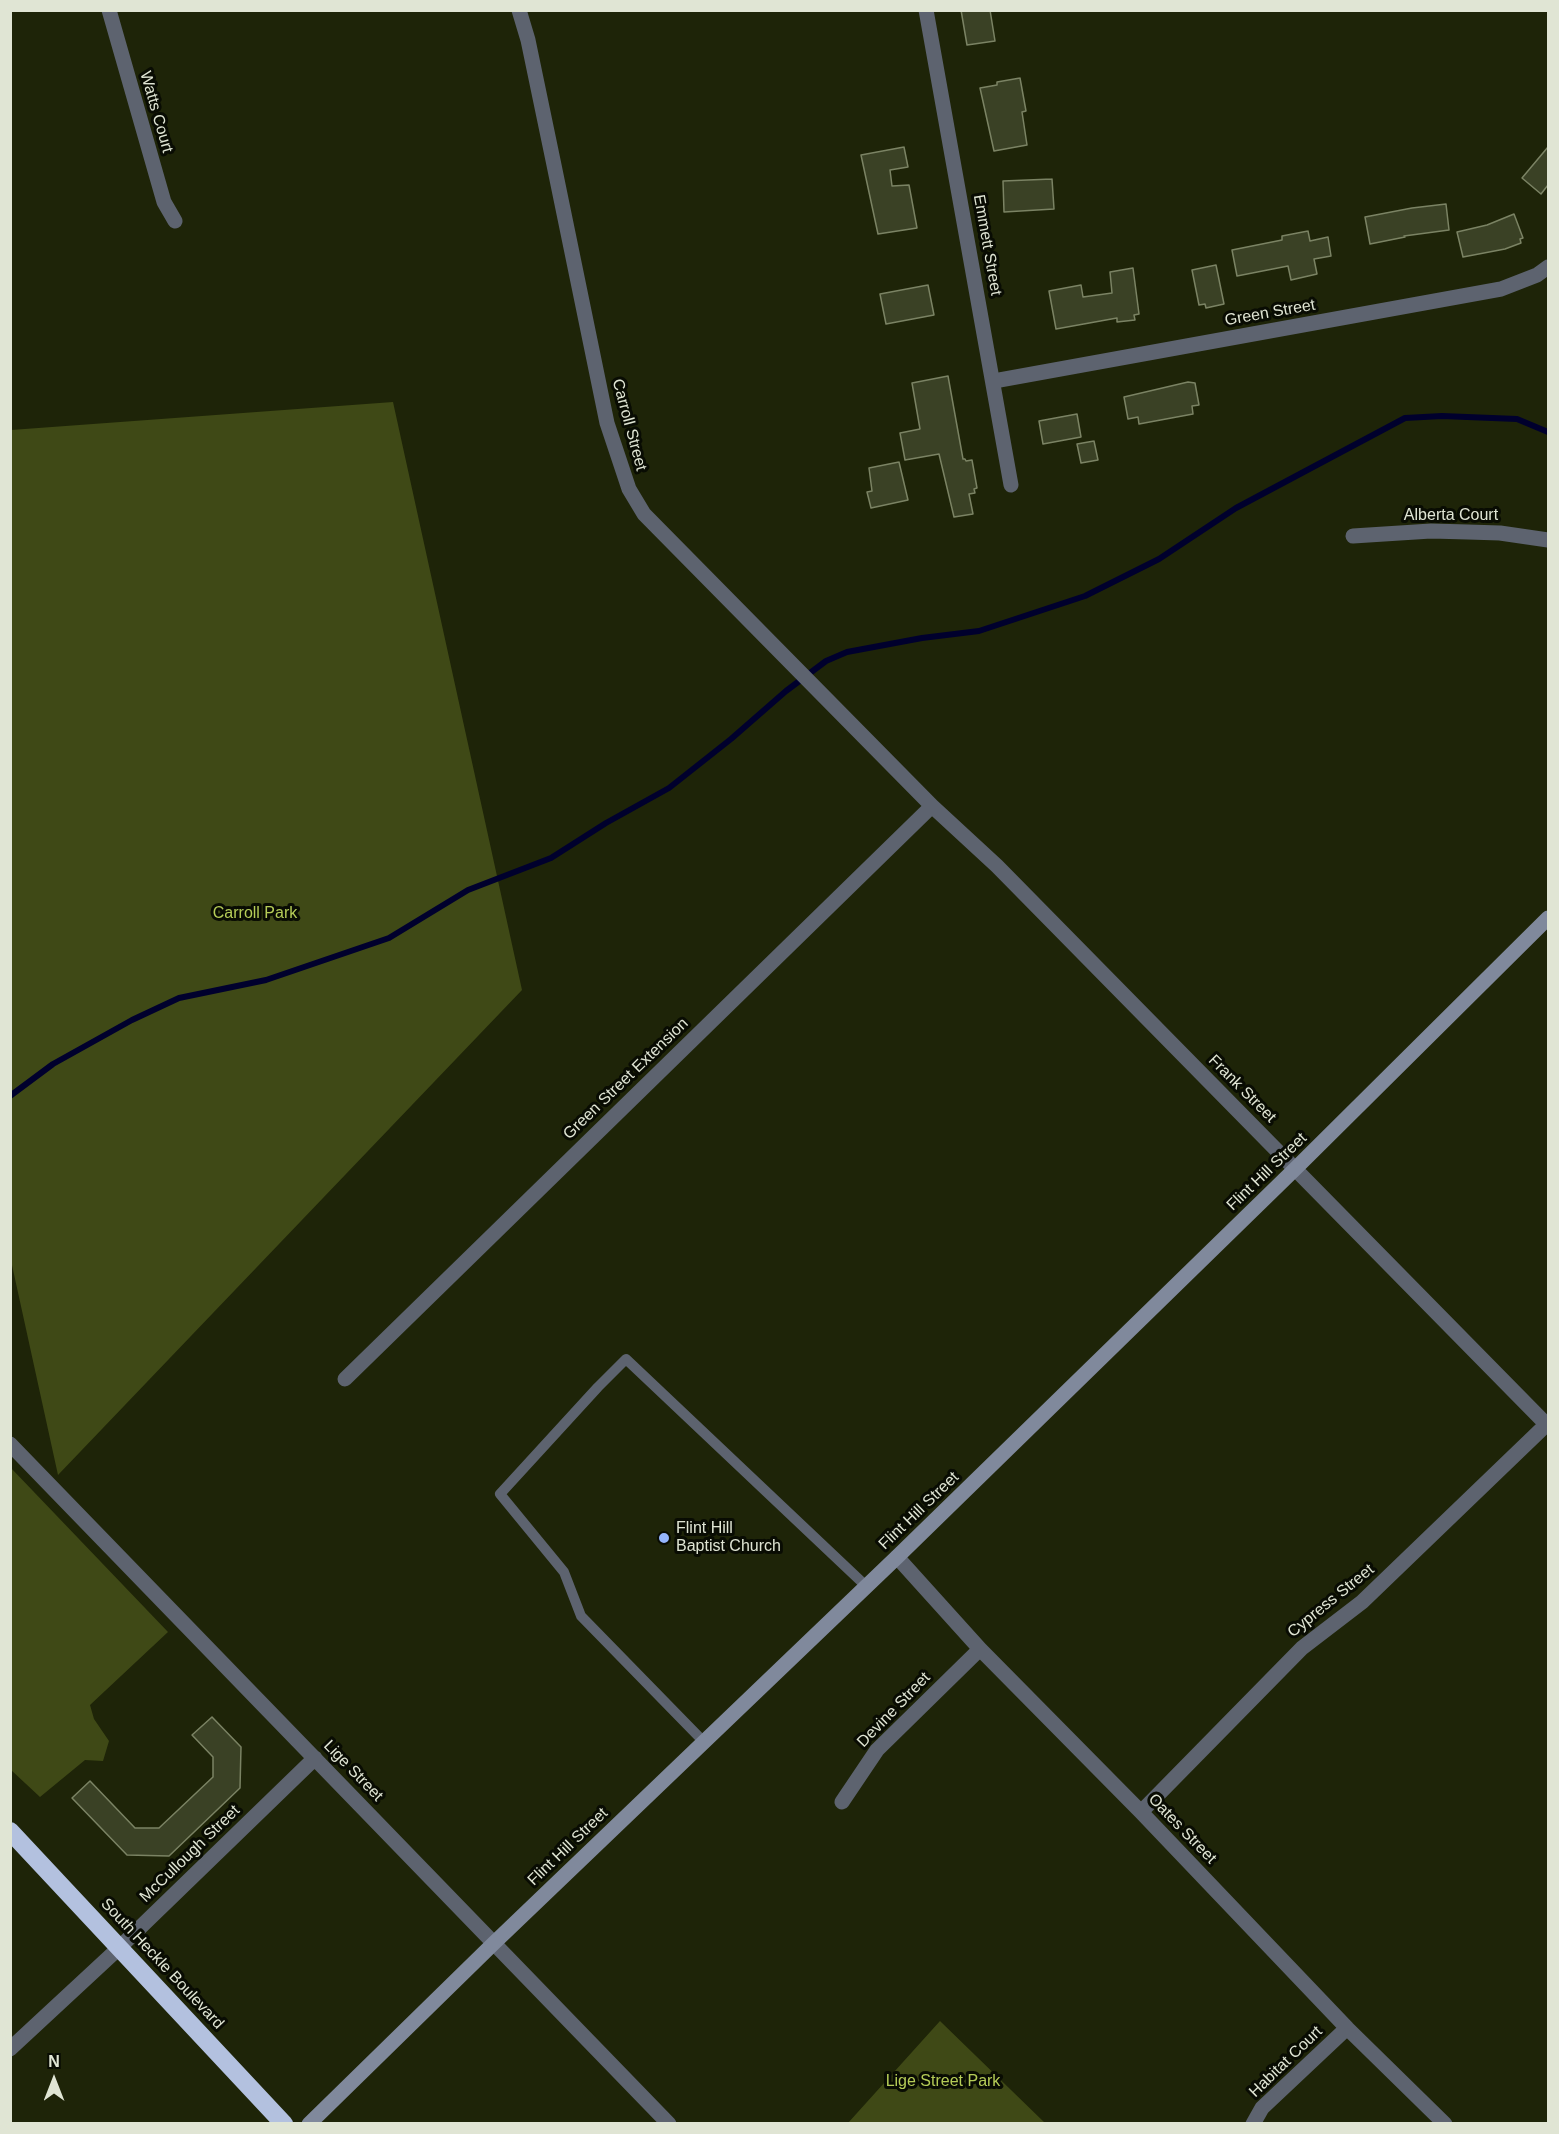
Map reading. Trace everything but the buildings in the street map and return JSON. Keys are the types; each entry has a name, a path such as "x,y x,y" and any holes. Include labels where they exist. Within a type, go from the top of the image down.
{"highway":[{"name":"South Heckle Boulevard","path":"10,1831 284,2124"}],"street":[{"name":"Watts Court","path":"108,10 164,202 176,221"},
{"name":"Carroll Street","path":"519,10 528,40 607,423 629,489 644,514 932,806"},
{"name":"Emmett Street","path":"926,10 1011,485"},
{"name":"Green Street","path":"993,381 1501,290 1537,275 1548,267"},
{"name":"Alberta Court","path":"1353,536 1431,531 1500,533 1548,540"},
{"name":"Frank Street","path":"932,806 997,866 1548,1425"},
{"name":"Green Street Extension","path":"345,1379 932,806"},
{"name":"Flint Hill Street","path":"309,2124 494,1943 897,1557 1295,1169 1548,918"},
{"name":"Cypress Street","path":"1141,1812 1302,1648 1362,1602 1548,1425"},
{"name":"Lige Street","path":"10,1444 669,2124"},
{"name":"Oates Street","path":"897,1557 980,1649 1141,1812 1347,2028 1445,2124"},
{"name":"Devine Street","path":"842,1802 855,1779 877,1750 980,1649"},
{"name":"McCullough Street","path":"10,2049 120,1947 315,1758"},
{"name":"Habitat Court","path":"1253,2124 1262,2108 1347,2028"}],"lane":[{"path":"704,1742 580,1616 564,1572 500,1494 626,1359 866,1586"}],"green space":[{"name":"Carroll Park","path":"393,402 522,990 58,1475 10,1256 11,430"},
{"path":"11,1468 168,1632 90,1705 94,1719 109,1741 103,1761 85,1760 40,1797 11,1770"},
{"name":"Lige Street Park","path":"940,2021 1045,2123 848,2123"}],"waterway":[{"path":"10,1096 53,1064 132,1020 179,998 266,980 389,938 468,890 551,858 606,823 669,788 731,739 786,691 826,661 847,652 922,638 979,631 1085,596 1159,559 1236,508 1405,418 1442,416 1517,419 1548,432"}],"place":[{"name":"Flint Hill Baptist Church","path":"664,1538"}]}
